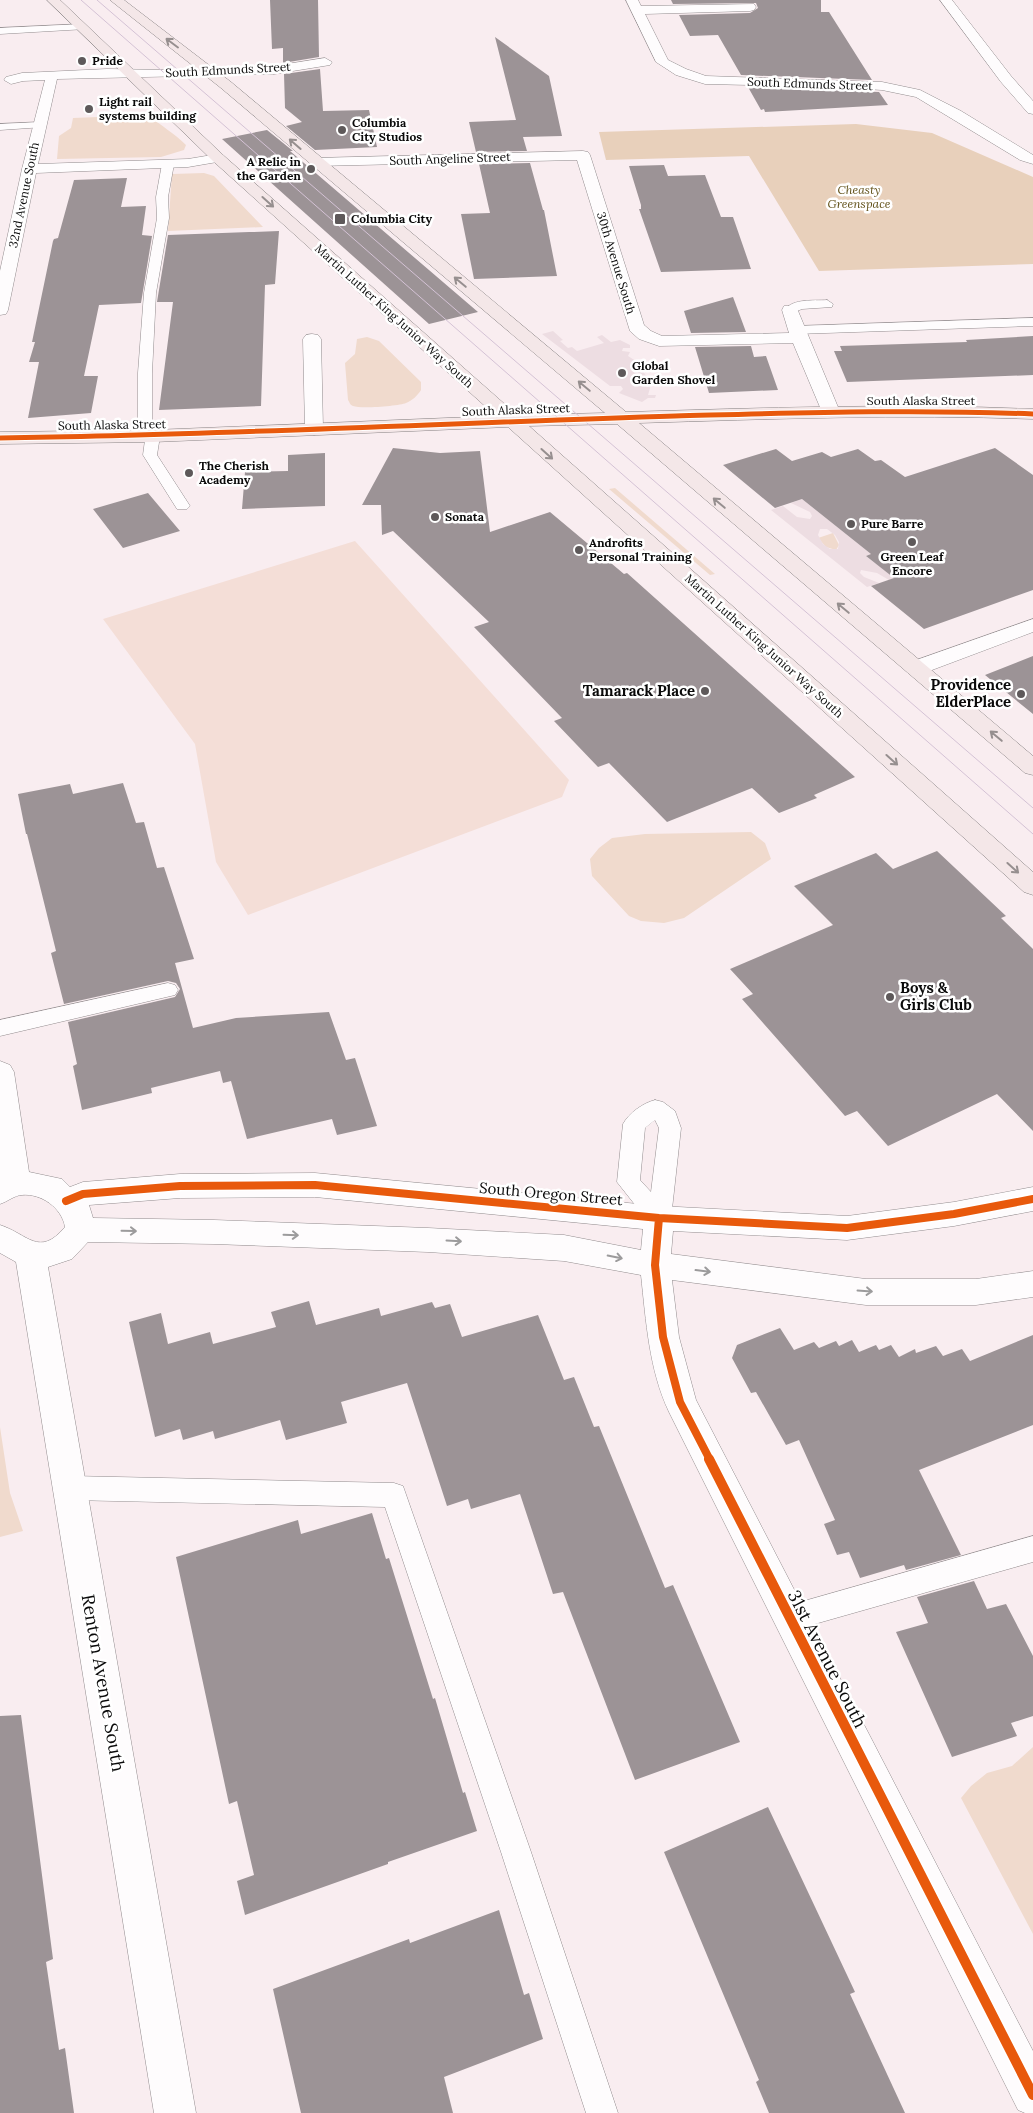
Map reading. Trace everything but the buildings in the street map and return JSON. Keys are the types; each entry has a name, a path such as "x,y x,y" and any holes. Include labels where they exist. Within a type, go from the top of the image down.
{"main road":[{"name":"Martin Luther King Junior Way South","path":"53,0 130,74 150,90 218,158 1033,886"},
{"path":"116,0 210,72 622,418 1033,768"},
{"name":"South Alaska Street","path":"0,438 149,436 511,421 831,412 961,411 1033,414"}],"street":[{"path":"946,0 1006,79 1033,110"},
{"name":"South Edmunds Street","path":"634,5 663,62 681,72 705,80 835,82 882,86 920,94 1033,160"},
{"path":"634,5 750,7"},
{"name":"South Edmunds Street","path":"5,80 22,77 107,73 274,70 325,62"},
{"name":"South Edmunds Street","path":"5,80 24,82 51,81 113,78 130,74"},
{"path":"1006,79 1024,78"},
{"name":"32nd Avenue South","path":"1,302 29,169 51,81"},
{"name":"South Angeline Street","path":"316,162 583,155"},
{"name":"30th Avenue South","path":"583,155 636,328 645,335 658,340 680,342 797,334"},
{"path":"29,169 168,164 218,158"},
{"path":"790,310 797,334 831,412"},
{"path":"312,339 314,429"},
{"path":"916,668 1033,625"},
{"path":"0,1072 8,1187 52,1187 78,1214 80,1230"},
{"name":"South Oregon Street","path":"66,1201 83,1194 180,1186 315,1185 660,1218 847,1228 954,1214 1033,1200"},
{"name":"31st Avenue South","path":"660,1218 655,1265 663,1337 680,1402 1033,2095"},
{"path":"15,1246 42,1255 62,1250 80,1230 214,1232 409,1239 564,1248 655,1265 866,1292 976,1292 1033,1284"},
{"name":"Renton Avenue South","path":"15,1246 70,1488 175,2113"}],"lane":[{"path":"0,31 83,27"},
{"path":"0,127 40,125"},
{"path":"168,164 162,197 163,218 150,293 145,373 150,455 182,506"},
{"path":"790,310 800,305 827,304"},
{"path":"797,334 1033,322"},
{"path":"0,1028 168,990"},
{"path":"70,1488 394,1495 516,1852 602,2113"},
{"path":"790,1618 1033,1549"}],"shaded area":[{"path":"149,115 186,145 184,150 161,157 57,159 59,136 71,128 73,118"},
{"path":"204,173 214,176 263,227 168,231 172,174"},
{"path":"553,331 563,340 560,341 568,348 572,347 577,351 604,343 597,337 602,335 611,342 620,340 630,345 630,348 623,348 622,351 630,352 628,356 639,363 648,380 650,388 648,395 656,395 655,398 648,398 642,402 619,393 623,389 621,386 610,386 542,334"},
{"path":"367,337 379,341 421,382 421,390 417,396 408,402 388,406 364,407 351,404 348,400 345,363 355,354 357,339"},
{"path":"615,488 715,574 710,575 609,489"},
{"path":"802,499 871,554 866,556 872,561 878,565 884,564 900,576 889,580 877,573 861,570 860,573 864,577 879,583 867,587 771,510 783,506 797,517 810,519 812,516 810,512 791,503","holes":["820,529 827,529 835,535 839,542 838,549 830,549 823,544 818,535"]},
{"path":"833,533 839,545 836,550 826,547 818,538"},
{"path":"355,541 569,780 562,797 248,915 216,862 195,744 103,619"},
{"path":"751,832 765,843 771,859 684,918 664,923 641,921 629,916 592,876 590,859 599,848 612,838 645,834"},
{"path":"0,1427 10,1493 23,1531 0,1537"},
{"path":"1033,1747 1033,1934 961,1798 971,1786 987,1773 1012,1766"}],"green space":[{"name":"Cheasty Greenspace","path":"856,124 932,133 1033,177 1033,264 819,271 749,156 606,160 599,132"}],"tram line":[{"path":"81,0 1033,834"},
{"path":"97,0 1033,808"}],"cycle path":[{"path":"0,438 153,436 511,421 831,412 961,411 1033,414"},
{"path":"66,1201 83,1194 180,1186 315,1185 659,1218 847,1228 954,1214 1033,1199"},
{"path":"659,1218 655,1265 663,1337 680,1402 1033,2095"}],"place":[{"name":"Pride","path":"82,61"},
{"name":"Light rail systems building","path":"89,109"},
{"name":"Columbia City Studios","path":"342,130"},
{"name":"A Relic in the Garden","path":"311,169"},
{"name":"Columbia City","path":"340,219"},
{"name":"Global Garden Shovel","path":"622,373"},
{"name":"The Cherish Academy","path":"189,473"},
{"name":"Sonata","path":"435,517"},
{"name":"Pure Barre","path":"851,524"},
{"name":"Green Leaf Encore","path":"912,542"},
{"name":"Androfits Personal Training","path":"579,550"},
{"name":"Tamarack Place","path":"705,691"},
{"name":"Providence ElderPlace","path":"1021,694"},
{"name":"Boys & Girls Club","path":"890,997"}]}
